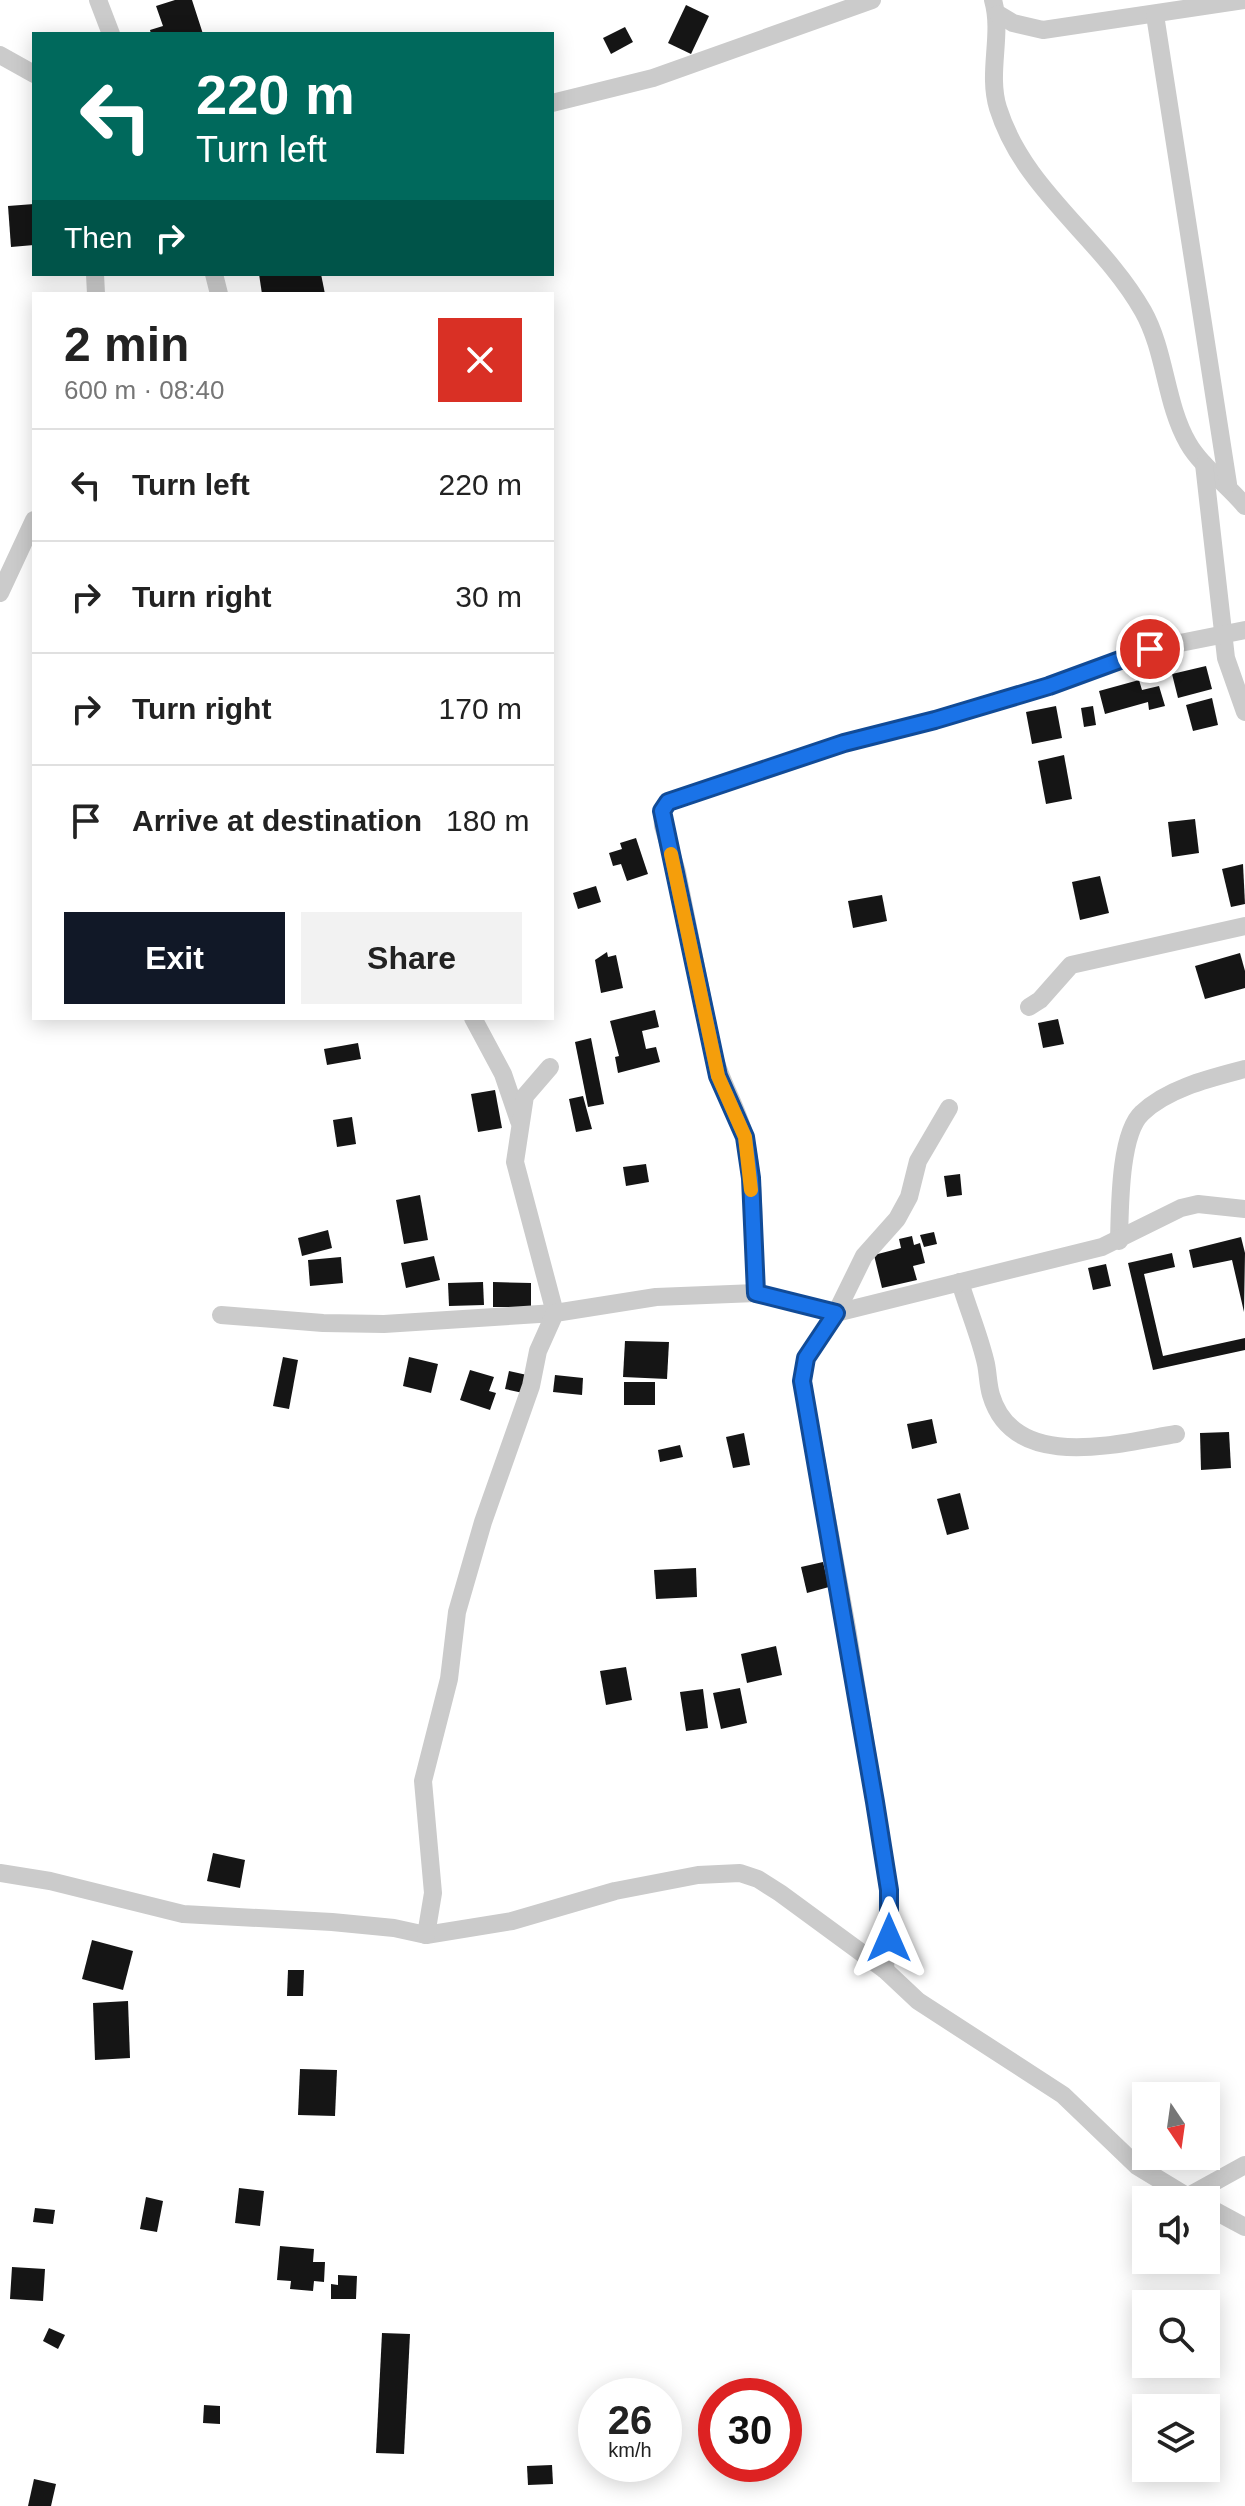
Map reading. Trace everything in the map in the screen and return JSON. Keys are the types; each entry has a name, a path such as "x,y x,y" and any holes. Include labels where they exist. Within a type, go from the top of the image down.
{"street":[{"path":"98,0 110,32"},
{"path":"554,103 653,78 872,0"},
{"path":"994,4 1013,23 1043,30 1244,0"},
{"path":"994,4 993,74 997,105 1012,144 1033,178 1126,284 1144,313 1160,352 1188,445 1204,464 1228,484 1245,506"},
{"path":"1155,15 1228,484"},
{"path":"0,55 32,73"},
{"path":"1204,464 1226,658 1245,712"},
{"path":"0,593 32,524"},
{"path":"756,1293 751,1178 745,1137 718,1076 662,811 668,802 844,743 1049,686 1150,649 1245,630"},
{"path":"1029,1007 1040,1000 1071,965 1245,926"},
{"path":"474,1020 503,1074 520,1126"},
{"path":"426,1935 433,1893 423,1781 449,1679 457,1612 483,1522 531,1386 538,1351 555,1313 515,1162 525,1096 550,1067"},
{"path":"1119,1241 1129,1139 1139,1115 1174,1093 1245,1069"},
{"path":"885,1970 889,1890 847,1628 802,1381 806,1358 836,1313 864,1256 897,1219 909,1197 918,1161 949,1108"},
{"path":"221,1315 384,1324 555,1313 656,1297 756,1293 836,1313 1119,1241 1149,1223 1198,1204 1245,1209"},
{"path":"960,1282 986,1363 991,1397 1009,1425 1034,1442 1080,1449 1176,1434"},
{"path":"0,1873 50,1881 183,1914 332,1922 394,1928 426,1935 512,1921 615,1891 698,1875 740,1873 758,1879 780,1893 885,1970 918,2001 1063,2095 1137,2166 1169,2186"},
{"path":"1211,2186 1245,2165"},
{"path":"1220,2214 1245,2227"}],"building":[{"path":"175,0 192,0 202,32 150,32 163,26 156,6"},
{"path":"686,5 709,16 691,54 668,43"},
{"path":"625,27 633,42 611,54 603,38"},
{"path":"32,204 32,245 11,247 8,206"},
{"path":"259,276 321,276 325,292 262,292"},
{"path":"1206,666 1212,689 1178,698 1172,674"},
{"path":"1139,680 1142,690 1159,686 1165,706 1149,710 1148,702 1105,714 1099,691"},
{"path":"1212,698 1218,725 1193,731 1186,705"},
{"path":"1056,706 1062,738 1032,744 1026,712"},
{"path":"1093,706 1096,725 1084,727 1081,708"},
{"path":"1064,755 1072,799 1046,804 1038,761"},
{"path":"1195,819 1199,853 1172,857 1168,822"},
{"path":"636,838 648,874 627,881 621,864 613,866 609,853 622,849 620,843"},
{"path":"1243,864 1245,904 1231,907 1222,869"},
{"path":"1100,876 1109,913 1080,920 1072,882"},
{"path":"596,886 601,902 578,909 573,893"},
{"path":"882,895 887,921 853,928 848,901"},
{"path":"607,952 608,957 616,955 623,988 601,993 595,960"},
{"path":"1240,953 1245,971 1245,988 1205,999 1195,966"},
{"path":"655,1010 659,1027 642,1031 646,1049 656,1047 660,1062 618,1073 615,1057 619,1056 610,1021"},
{"path":"1058,1019 1064,1044 1043,1048 1038,1023"},
{"path":"591,1038 604,1104 588,1107 575,1042"},
{"path":"358,1043 361,1059 327,1065 324,1049"},
{"path":"495,1090 502,1128 478,1132 471,1094"},
{"path":"583,1096 592,1129 576,1132 569,1099"},
{"path":"352,1117 356,1144 337,1147 333,1120"},
{"path":"646,1164 649,1182 626,1186 623,1167"},
{"path":"960,1174 962,1195 947,1197 944,1176"},
{"path":"420,1195 428,1240 404,1244 396,1200"},
{"path":"328,1230 332,1248 302,1256 298,1238"},
{"path":"934,1232 937,1244 924,1247 920,1235"},
{"path":"912,1236 914,1245 920,1243 925,1263 913,1266 917,1280 882,1288 874,1255 901,1248 899,1239"},
{"path":"1241,1237 1245,1253 1244,1312 1232,1260 1193,1268 1189,1250"},
{"path":"1172,1253 1175,1267 1144,1274 1163,1356 1245,1338 1245,1350 1153,1370 1128,1263"},
{"path":"434,1256 440,1280 406,1288 401,1263"},
{"path":"341,1257 343,1283 310,1286 308,1260"},
{"path":"1106,1264 1111,1286 1093,1290 1088,1268"},
{"path":"483,1282 484,1305 449,1306 448,1283"},
{"path":"493,1282 531,1283 531,1307 493,1307"},
{"path":"625,1341 669,1342 667,1379 623,1377"},
{"path":"283,1357 298,1360 289,1409 273,1406"},
{"path":"409,1357 438,1364 431,1393 403,1386"},
{"path":"470,1370 494,1377 489,1391 496,1393 490,1410 460,1400"},
{"path":"509,1371 527,1375 523,1393 505,1389"},
{"path":"555,1375 583,1378 582,1395 553,1392"},
{"path":"624,1382 655,1382 655,1405 624,1405"},
{"path":"932,1419 937,1443 912,1449 907,1424"},
{"path":"1229,1432 1231,1468 1201,1470 1200,1433"},
{"path":"744,1433 750,1465 733,1468 726,1437"},
{"path":"680,1445 683,1457 660,1462 658,1450"},
{"path":"960,1493 969,1529 947,1535 937,1499"},
{"path":"823,1562 829,1587 807,1593 801,1567"},
{"path":"696,1568 697,1597 656,1599 654,1570"},
{"path":"776,1646 782,1675 747,1683 741,1654"},
{"path":"626,1667 632,1700 606,1705 600,1671"},
{"path":"740,1688 747,1723 721,1729 713,1693"},
{"path":"703,1689 708,1728 686,1731 680,1692"},
{"path":"213,1853 245,1860 240,1888 207,1881"},
{"path":"92,1940 133,1951 123,1990 82,1979"},
{"path":"288,1970 304,1970 303,1996 287,1996"},
{"path":"128,2001 130,2058 95,2060 93,2003"},
{"path":"300,2069 337,2070 335,2116 298,2115"},
{"path":"239,2188 264,2191 260,2226 235,2223"},
{"path":"146,2197 163,2201 157,2232 140,2229"},
{"path":"35,2208 55,2210 53,2224 33,2222"},
{"path":"280,2246 314,2249 313,2262 325,2262 324,2282 314,2281 313,2291 290,2289 291,2281 277,2280"},
{"path":"12,2267 45,2269 43,2301 10,2299"},
{"path":"338,2275 357,2276 356,2299 331,2299 331,2284 338,2285"},
{"path":"49,2328 65,2335 58,2349 43,2341"},
{"path":"382,2333 410,2334 404,2454 376,2453"},
{"path":"204,2405 220,2406 220,2424 203,2423"},
{"path":"552,2465 553,2484 528,2485 527,2466"},
{"path":"34,2479 56,2484 51,2506 28,2506"}],"slow traffic":[{"path":"671,854 718,1076 745,1137 751,1190"}],"route":[{"path":"889,1938 889,1890 847,1628 802,1381 806,1358 836,1313 756,1293 751,1178 745,1137 718,1076 662,811 668,802 747,774 844,743 1049,686 1150,649"}]}
